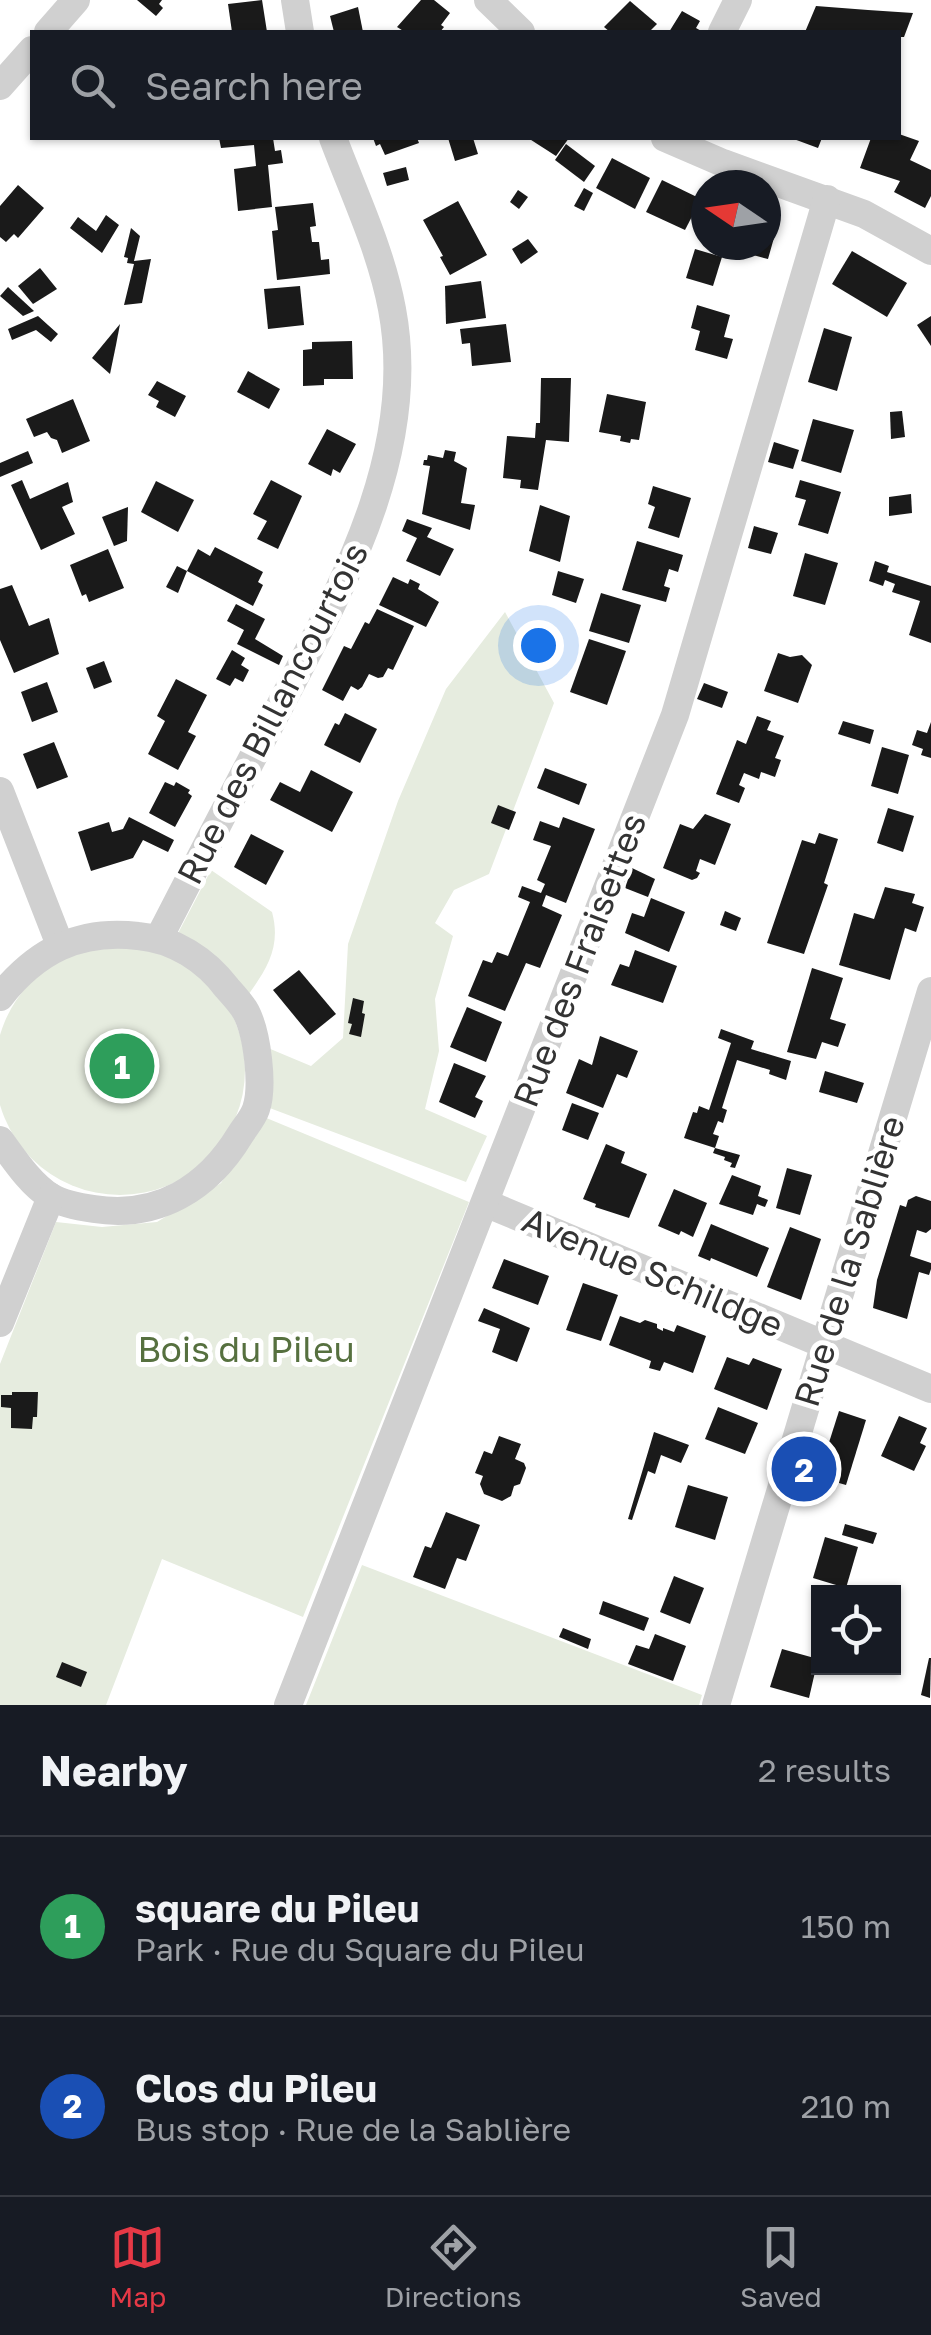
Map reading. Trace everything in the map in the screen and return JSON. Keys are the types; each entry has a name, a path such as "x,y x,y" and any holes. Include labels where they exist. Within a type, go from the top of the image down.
{"street":[{"path":"50,30 76,0"},
{"path":"294,0 300,30"},
{"path":"488,0 519,30"},
{"path":"723,30 738,0"},
{"path":"0,86 30,52"},
{"name":"Rue des Billancourtois","path":"158,938 324,621 360,539 388,457 397,384 393,310 371,232 334,140"},
{"path":"671,140 722,163 864,214 931,251"},
{"name":"Rue des Fraisettes","path":"288,1705 692,668 826,200"},
{"path":"0,791 60,945"},
{"path":"0,997 19,974 60,945 109,932 158,938 211,966 247,1013 260,1071 256,1109 224,1163 173,1199 142,1209 112,1212 79,1207 51,1197 0,1140"},
{"name":"Rue de la Sablière","path":"716,1705 931,990"},
{"path":"0,1323 51,1197"},
{"name":"Avenue Schildge","path":"485,1203 931,1389"}],"green space":[{"path":"505,612 554,703 489,874 454,890 435,923 453,936 435,999 439,1051 425,1109 487,1136 466,1182 267,1107 268,1048 311,1066 343,1038 348,944 398,801 446,689"},
{"path":"211,870 272,912 275,937 270,960 243,1002 174,941"},
{"path":"96,947 144,947 190,966 224,1000 243,1046 243,1094 224,1140 190,1174 144,1193 96,1193 50,1174 16,1140 -1,1101 -1,1039 16,1000 50,966"},
{"name":"Bois du Pileu","path":"264,1117 469,1202 303,1617 162,1559 106,1705 0,1705 0,1364 56,1222 102,1227 157,1222 221,1183"},
{"path":"362,1565 702,1695 699,1705 306,1705"}],"building":[{"path":"137,0 162,0 159,4 163,8 156,16"},
{"path":"262,0 267,30 232,30 228,4"},
{"path":"421,0 434,0 450,13 442,30 397,27"},
{"path":"630,1 657,24 651,30 604,27"},
{"path":"816,6 913,13 904,37 901,30 806,30"},
{"path":"358,7 363,30 334,30 330,16"},
{"path":"682,11 700,21 696,28 700,30 670,30"},
{"path":"901,135 919,141 910,160 931,170 931,196 925,208 894,192 900,181 860,168 870,140 901,140"},
{"path":"219,140 273,140 275,151 281,150 283,163 268,165 272,207 238,211 234,169 256,166 254,145 221,148"},
{"path":"374,140 419,143 385,155 380,144 376,146"},
{"path":"449,140 474,140 478,154 455,161"},
{"path":"531,140 568,140 556,156"},
{"path":"796,140 821,140 818,148"},
{"path":"566,144 595,166 584,182 555,160"},
{"path":"612,158 650,178 635,209 596,188"},
{"path":"406,167 409,180 387,186 383,173"},
{"path":"662,180 691,194 691,218 685,230 646,212"},
{"path":"18,185 44,208 18,238 14,234 6,242 0,237 0,206"},
{"path":"584,188 593,193 584,211 574,206"},
{"path":"518,190 528,197 519,209 510,202"},
{"path":"458,201 487,255 450,275 423,220"},
{"path":"313,203 316,226 310,227 312,242 319,242 321,260 329,259 330,274 277,280 272,231 278,230 275,207"},
{"path":"106,215 119,225 102,253 70,228 78,217 96,231"},
{"path":"131,228 140,236 134,261 151,259 142,303 124,305 134,264 127,263 128,258 124,257"},
{"path":"528,239 538,252 521,264 512,249"},
{"path":"852,251 907,283 887,317 832,284"},
{"path":"692,260 721,260 713,286 686,278"},
{"path":"40,268 57,289 33,304 18,286"},
{"path":"481,281 486,318 446,324 445,286"},
{"path":"300,286 304,325 268,329 264,289"},
{"path":"8,287 34,311 23,316 0,296"},
{"path":"697,305 730,315 724,337 733,339 727,359 695,350 700,331 691,328"},
{"path":"38,316 58,334 51,342 36,330 12,340 8,329"},
{"path":"931,316 931,346 917,325"},
{"path":"120,324 116,345 110,374 92,358"},
{"path":"506,324 511,362 472,366 470,343 462,344 460,329"},
{"path":"824,328 852,337 837,391 808,382"},
{"path":"352,341 353,379 324,379 324,385 303,386 303,350 312,349 312,342"},
{"path":"248,371 280,389 269,409 237,392"},
{"path":"541,378 571,378 569,442 546,440 538,490 520,488 521,480 503,478 507,436 535,438 536,423 540,423"},
{"path":"157,381 186,396 175,417 156,407 159,401 148,395"},
{"path":"607,394 646,402 639,440 620,441 621,436 599,432"},
{"path":"73,399 90,441 62,453 57,440 47,432 34,437 26,419"},
{"path":"902,411 905,437 891,439 890,412"},
{"path":"813,419 854,430 841,473 801,461"},
{"path":"327,429 356,444 340,473 333,469 331,476 308,464"},
{"path":"774,442 799,450 793,469 768,462"},
{"path":"445,450 456,452 454,461 467,468 461,503 475,505 470,530 422,514 430,466 423,465 424,460 428,455 443,458"},
{"path":"28,451 33,463 0,477 0,463"},
{"path":"22,480 30,499 68,482 73,502 62,507 75,534 41,550 11,485"},
{"path":"271,480 302,496 278,549 257,539 267,521 253,514"},
{"path":"800,480 841,492 828,534 798,525 806,500 795,497"},
{"path":"156,481 194,500 178,532 141,512"},
{"path":"653,486 691,498 679,538 648,528 655,507 648,504"},
{"path":"911,494 912,513 889,516 889,497"},
{"path":"540,505 570,516 560,562 529,551"},
{"path":"128,507 127,541 114,546 102,517"},
{"path":"407,519 432,528 427,537 454,549 440,576 406,561 417,538 402,531"},
{"path":"754,526 778,533 771,554 748,548"},
{"path":"637,541 683,555 678,572 669,569 664,586 670,588 666,602 622,590"},
{"path":"215,547 263,572 258,582 263,585 253,606 187,571 198,549 210,556"},
{"path":"108,549 124,588 89,602 86,594 82,596 70,565"},
{"path":"805,553 838,563 825,605 793,596"},
{"path":"875,561 889,566 887,572 931,586 931,643 909,635 920,601 892,592 895,584 885,580 883,586 869,581"},
{"path":"177,566 187,571 178,593 166,587"},
{"path":"558,571 584,579 576,603 552,595"},
{"path":"393,577 408,584 410,579 420,584 418,589 439,602 426,627 379,605"},
{"path":"12,585 29,626 49,618 59,654 14,673 0,640 0,589"},
{"path":"601,593 641,605 629,643 589,631"},
{"path":"236,604 265,619 255,639 283,656 279,665 237,644 244,630 227,621"},
{"path":"377,609 414,626 393,670 388,668 378,678 369,674 358,690 351,686 343,701 322,690 344,646 351,649"},
{"path":"589,639 626,651 607,705 570,692"},
{"path":"232,650 245,658 241,665 249,670 243,682 235,678 230,686 216,679"},
{"path":"778,653 802,655 812,665 798,703 764,691"},
{"path":"104,661 112,682 94,689 86,668"},
{"path":"176,679 207,695 188,732 196,736 178,770 148,754 165,721 157,716"},
{"path":"47,682 58,712 32,722 21,692"},
{"path":"704,683 728,692 722,708 697,699"},
{"path":"345,713 377,729 360,763 324,745"},
{"path":"757,716 771,721 767,730 784,736 775,758 781,760 775,777 761,772 759,779 744,773 739,785 745,788 739,803 716,794 737,740 746,744"},
{"path":"843,721 874,730 870,744 838,734"},
{"path":"931,722 931,758 921,755 923,749 912,745 917,730 927,733"},
{"path":"54,742 68,777 37,789 23,754"},
{"path":"882,747 909,755 898,794 871,786"},
{"path":"545,768 587,784 579,805 537,788"},
{"path":"311,770 353,792 332,832 270,800 280,782 300,792"},
{"path":"165,782 174,786 176,782 190,790 192,796 175,827 149,813"},
{"path":"498,805 516,812 509,830 491,823"},
{"path":"888,808 914,816 903,852 877,843"},
{"path":"705,814 731,824 715,865 700,859 696,871 700,873 692,880 663,868 680,824 693,829"},
{"path":"129,817 174,840 168,852 143,840 133,858 91,871 78,832 109,822 112,832 123,829"},
{"path":"563,817 595,829 566,903 546,895 542,906 562,915 540,968 526,963 505,1011 468,996 483,960 492,963 497,952 508,956 530,902 518,897 522,886 541,893 545,884 537,880 551,846 533,840 540,821 559,828"},
{"path":"819,833 838,839 824,883 828,885 804,954 767,943 802,840 815,844"},
{"path":"251,834 284,851 266,885 234,867"},
{"path":"632,868 655,879 648,897 625,888"},
{"path":"885,887 915,894 912,903 924,907 916,932 905,928 890,980 839,965 854,913 874,919"},
{"path":"651,898 685,912 669,952 625,933 632,913 644,917"},
{"path":"725,911 741,918 736,931 720,925"},
{"path":"635,950 677,966 663,1003 611,985 620,964 629,967"},
{"path":"812,968 843,978 830,1019 846,1024 838,1047 822,1042 816,1059 787,1052"},
{"path":"299,970 336,1014 310,1035 273,990"},
{"path":"353,998 364,1001 361,1037 349,1034"},
{"path":"467,1007 502,1022 486,1062 450,1047"},
{"path":"721,1029 754,1041 751,1049 791,1061 786,1080 769,1074 770,1070 737,1060 722,1108 727,1110 723,1123 718,1121 713,1134 719,1136 715,1148 684,1138 693,1112 697,1113 699,1106 709,1110 731,1043 718,1038"},
{"path":"600,1036 638,1051 627,1078 617,1074 603,1108 566,1093 579,1059 592,1065"},
{"path":"454,1063 486,1076 475,1097 483,1101 475,1118 439,1102"},
{"path":"825,1071 864,1083 857,1103 819,1092"},
{"path":"572,1103 599,1113 588,1140 562,1130"},
{"path":"606,1144 625,1152 621,1163 647,1174 629,1218 583,1199"},
{"path":"715,1148 740,1155 735,1168 730,1167 732,1163 725,1157 713,1153"},
{"path":"787,1168 812,1175 800,1215 776,1208"},
{"path":"732,1175 761,1186 758,1196 768,1200 765,1207 757,1204 753,1215 719,1204"},
{"path":"674,1189 707,1203 693,1237 658,1226"},
{"path":"916,1196 931,1201 931,1229 926,1233 917,1230 910,1256 931,1263 931,1269 929,1275 919,1272 907,1319 873,1308 877,1280 900,1205 906,1207 908,1200"},
{"path":"711,1224 769,1248 757,1277 698,1256"},
{"path":"790,1227 821,1239 801,1300 767,1287"},
{"path":"504,1259 549,1276 538,1305 492,1288"},
{"path":"583,1283 618,1295 601,1341 566,1330"},
{"path":"484,1308 530,1328 517,1362 492,1352 500,1329 478,1321"},
{"path":"620,1316 657,1324 663,1331 674,1332 677,1325 706,1336 693,1373 664,1362 660,1371 649,1368 651,1361 609,1345"},
{"path":"727,1357 749,1365 753,1358 782,1369 767,1410 714,1389"},
{"path":"38,1392 37,1417 33,1417 32,1429 11,1428 11,1408 1,1407 1,1395"},
{"path":"718,1407 758,1423 745,1454 705,1439"},
{"path":"839,1411 866,1420 846,1485 818,1477"},
{"path":"899,1416 927,1428 920,1443 926,1446 914,1471 881,1456"},
{"path":"654,1432 689,1445 681,1463 661,1455 655,1474 648,1471 632,1520 628,1519"},
{"path":"499,1436 521,1444 515,1459 526,1468 520,1484 502,1501 484,1494 480,1484 483,1476 475,1473 484,1451 492,1454"},
{"path":"688,1485 728,1497 715,1540 675,1527"},
{"path":"446,1512 480,1525 466,1561 457,1558 445,1589 413,1577 425,1546 431,1548"},
{"path":"845,1524 877,1533 873,1544 842,1535"},
{"path":"825,1537 858,1547 847,1585 813,1578"},
{"path":"674,1576 704,1588 690,1624 660,1612"},
{"path":"603,1601 649,1618 644,1631 599,1614"},
{"path":"563,1628 591,1639 588,1649 559,1637"},
{"path":"655,1634 686,1646 673,1681 628,1664 636,1645 649,1649"},
{"path":"782,1649 811,1657 811,1675 814,1675 809,1698 770,1687"},
{"path":"931,1658 930,1698 921,1695"},
{"path":"62,1662 87,1672 81,1687 56,1677"}],"place":[{"name":"square du Pileu","path":"122,1066"},
{"name":"Clos du Pileu","path":"804,1469"}]}
